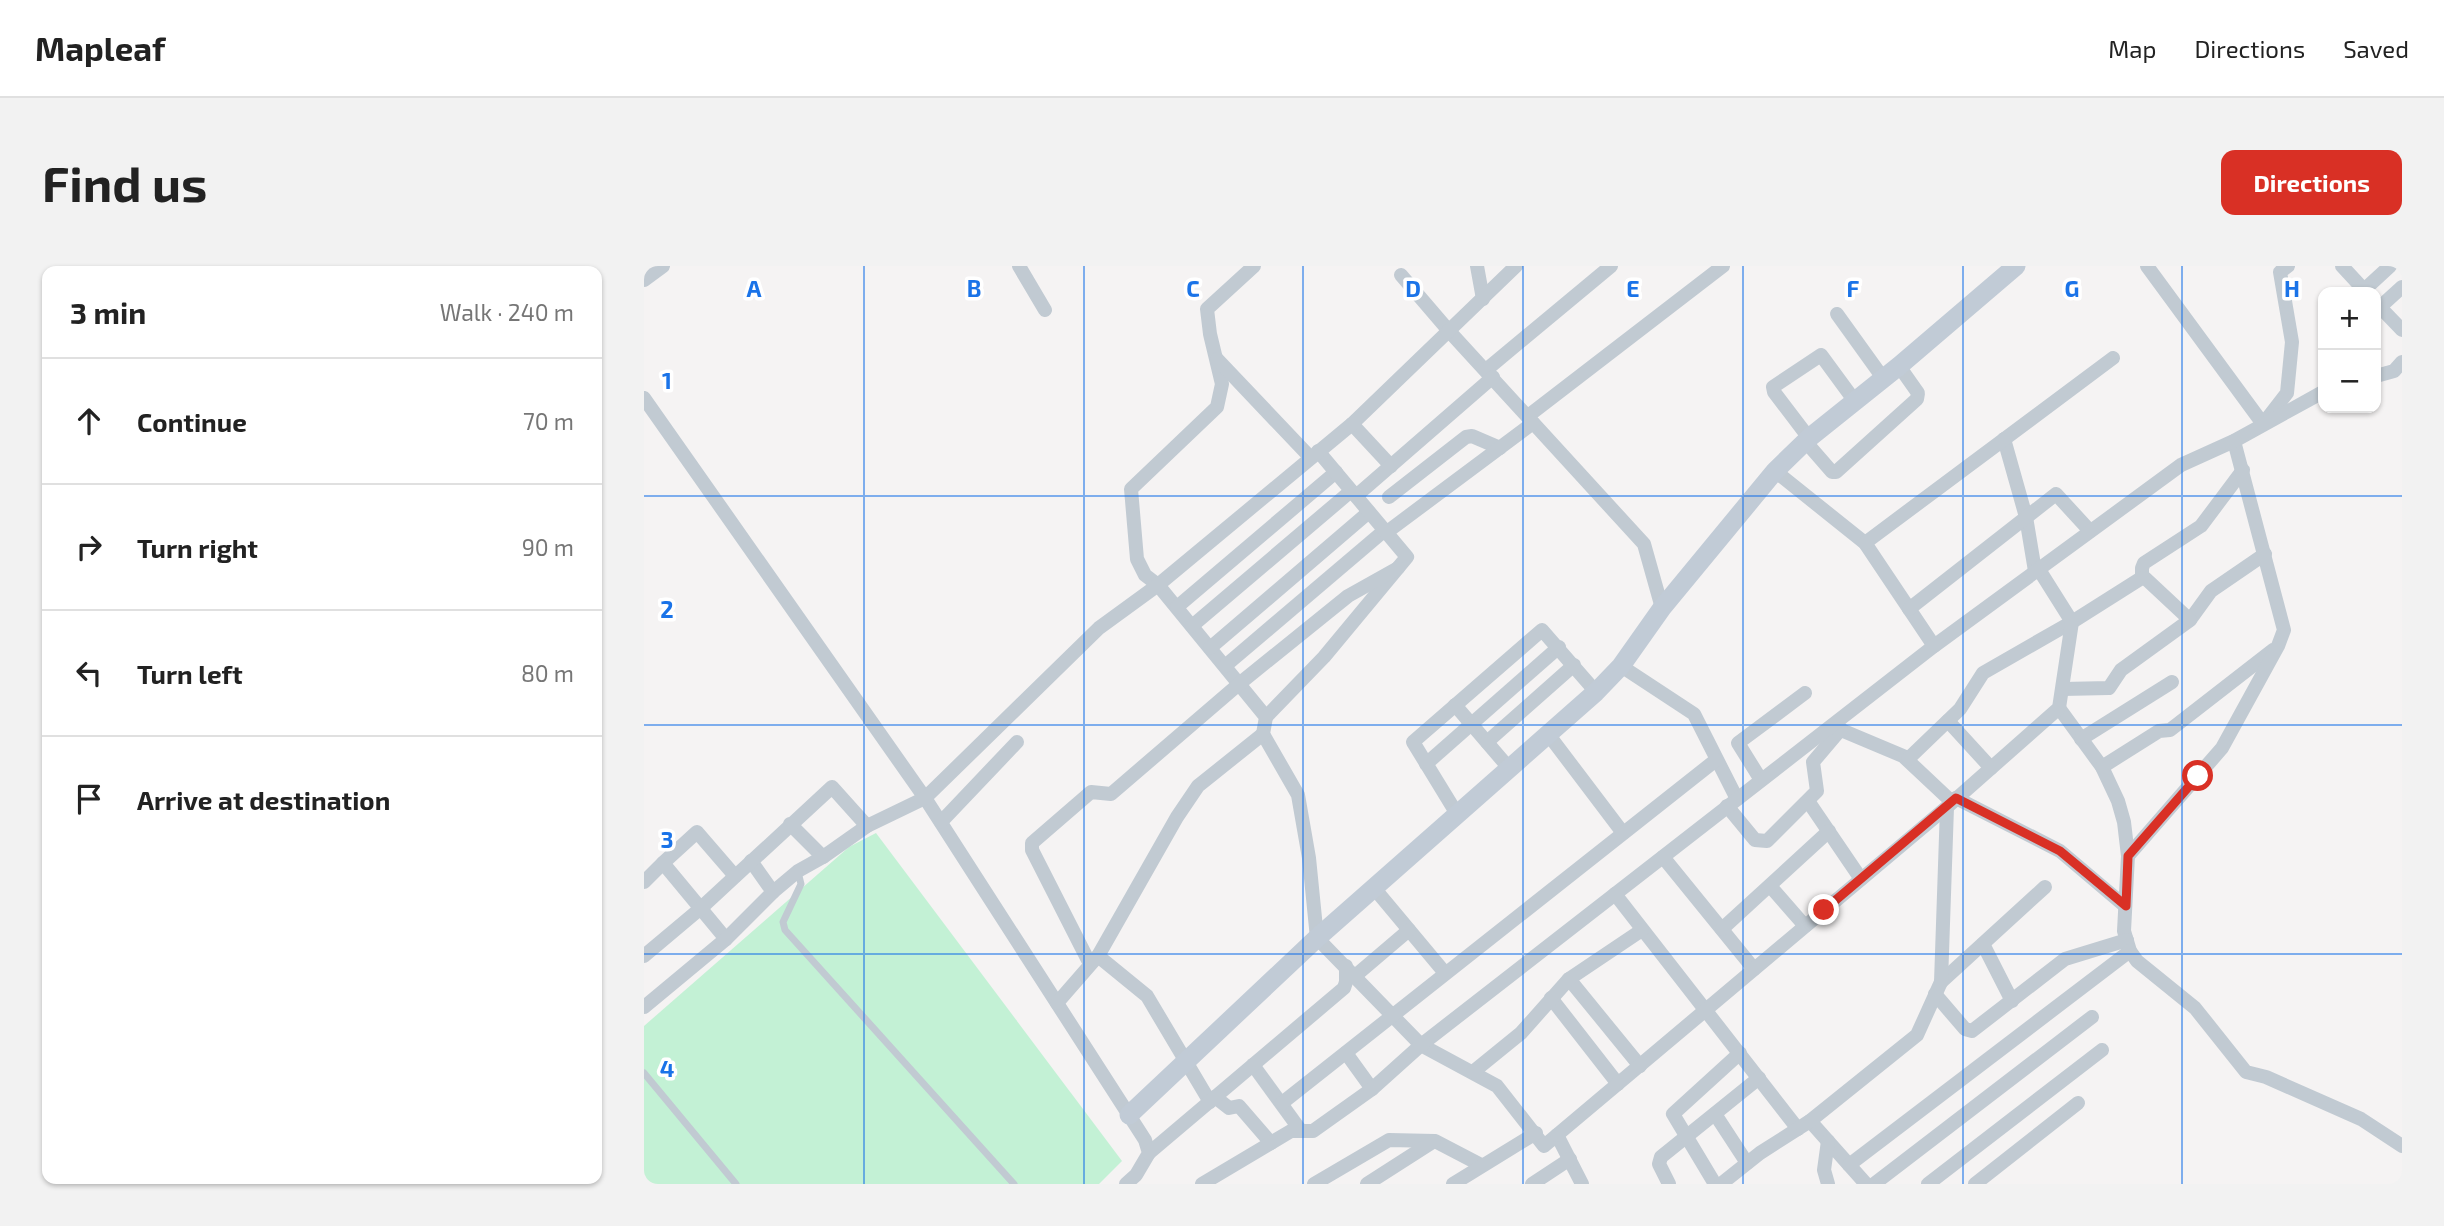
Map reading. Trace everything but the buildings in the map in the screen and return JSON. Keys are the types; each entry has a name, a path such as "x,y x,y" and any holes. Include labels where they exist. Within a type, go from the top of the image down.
{"street":[{"path":"644,280 663,266"},
{"path":"1019,266 1045,310"},
{"path":"1254,266 1236,272 1207,309 1222,384 1217,407 1132,489 1137,559 1145,575 1158,584 1266,717"},
{"path":"1477,266 1482,299"},
{"path":"645,1005 726,939 798,871 823,858 867,826 925,798 1099,628 1158,584 1352,424 1516,266"},
{"path":"1192,626 1354,493 1391,466 1489,374 1611,266"},
{"path":"1225,666 1386,531 1500,447 1531,419 1723,266"},
{"path":"1129,1115 1317,938 1596,692 1621,666 1662,608 1775,471 1807,440 2016,266"},
{"path":"2147,266 2263,424"},
{"path":"2342,266 2361,287"},
{"path":"2369,287 2390,266"},
{"path":"2263,424 2287,393 2292,342 2283,268"},
{"path":"1401,275 1644,544 1662,608"},
{"path":"2381,303 2402,287"},
{"path":"2381,308 2402,330"},
{"path":"1837,314 1883,378"},
{"path":"1854,400 1821,355 1773,387 1773,392 1832,472 1917,399 1918,393 1899,366"},
{"path":"1058,1003 1094,960 1177,817 1198,786 1262,734 1266,717 1324,657 1407,556 1336,472 1314,454 1215,357"},
{"path":"1865,543 2113,358"},
{"path":"2381,375 2394,371 2402,362"},
{"path":"1202,1184 1292,1131 1313,1130 1372,1089 1421,1045 1761,780 1836,727 1934,646 2181,465 2234,441 2318,395"},
{"path":"644,398 925,798 1145,1140 1149,1153"},
{"path":"1352,424 1391,466"},
{"path":"1389,497 1466,437 1472,436 1500,447"},
{"path":"1262,734 1298,795 1309,858 1317,938 1421,1045 1497,1086 1544,1146 1952,802 2059,708 2072,622 2036,570 2026,517 2004,439"},
{"path":"2128,856 2222,748 2278,646 2284,627 2234,441"},
{"path":"2142,578 2144,563 2201,526 2243,470"},
{"path":"1775,471 1865,543 1934,646"},
{"path":"1177,607 1336,472"},
{"path":"1909,609 2056,494 2090,531"},
{"path":"1210,648 1369,512"},
{"path":"2063,689 2109,688 2121,670 2190,620 2206,595 2265,554"},
{"path":"1271,1143 1239,1106 1229,1108 1212,1099 1185,1062 1147,996 1094,960 1032,850 1032,843 1091,792 1111,794 1239,684 1348,596 1398,568"},
{"path":"2142,578 2190,620"},
{"path":"1908,759 1964,705 1983,673 2142,578"},
{"path":"1266,600 1282,618"},
{"path":"1457,814 1413,742 1455,705 1542,630 1596,692"},
{"path":"2102,767 2159,731 2170,730 2278,646"},
{"path":"1426,764 1559,647"},
{"path":"1487,742 1574,665"},
{"path":"1621,666 1694,714 1716,760 1732,803 1755,840 1763,842 1818,790 1812,765 1836,727"},
{"path":"2081,739 2172,682"},
{"path":"1761,780 1738,743 1805,692"},
{"path":"1455,705 1509,768"},
{"path":"2059,708 2102,767 2124,822 2128,856 2124,931 2137,961 2195,1008 2246,1072 2266,1077 2361,1119 2402,1146"},
{"path":"1948,721 1991,768"},
{"path":"1836,727 1908,759 1952,802 2060,851 2126,906"},
{"path":"1548,733 1623,833"},
{"path":"941,822 1017,742"},
{"path":"1282,1102 1716,760"},
{"path":"644,956 701,908 832,787 867,826"},
{"path":"1808,801 1861,879"},
{"path":"1721,1184 1804,1125 1917,1035 1938,988 1952,802"},
{"path":"790,824 823,858"},
{"path":"1722,929 1829,831"},
{"path":"644,882 697,832 735,876"},
{"path":"1663,857 1754,969"},
{"path":"751,861 773,892"},
{"path":"663,863 726,939"},
{"path":"1770,886 1805,926"},
{"path":"1938,988 2045,887"},
{"path":"1374,888 1445,973"},
{"path":"1615,894 1759,1079 1804,1125 1828,1142 1866,1184"},
{"path":"1126,1184 1136,1175 1149,1153 1344,988 1350,971 1409,930"},
{"path":"1473,1072 1521,1033 1569,979 1642,930"},
{"path":"1983,944 2012,1001"},
{"path":"1938,988 1965,1029 1972,1031 2065,959 2128,945"},
{"path":"1849,1165 2128,945"},
{"path":"1569,979 1640,1066"},
{"path":"1551,998 1618,1084"},
{"path":"1874,1184 2092,1017"},
{"path":"1928,1184 2102,1050"},
{"path":"1346,1053 1372,1089"},
{"path":"1715,1184 1673,1112 1740,1054"},
{"path":"1253,1065 1301,1131"},
{"path":"1668,1184 1659,1164 1660,1159 1759,1079"},
{"path":"1975,1184 2078,1103"},
{"path":"1714,1114 1747,1163"},
{"path":"1444,1184 1451,1184 1536,1133"},
{"path":"1557,1135 1582,1184"},
{"path":"1314,1184 1389,1140 1435,1141 1481,1165"},
{"path":"1367,1184 1435,1141"},
{"path":"1828,1142 1824,1170 1828,1184"},
{"path":"1532,1184 1570,1160"}],"lane":[{"path":"798,871 801,884 783,922 785,930 1014,1184"},
{"path":"644,1073 736,1184"}],"green space":[{"path":"876,833 1122,1161 1099,1184 644,1184 644,1026 849,847"}],"route":[{"path":"1824,910 1956,798 2060,851 2126,906 2128,856 2198,776"}]}
